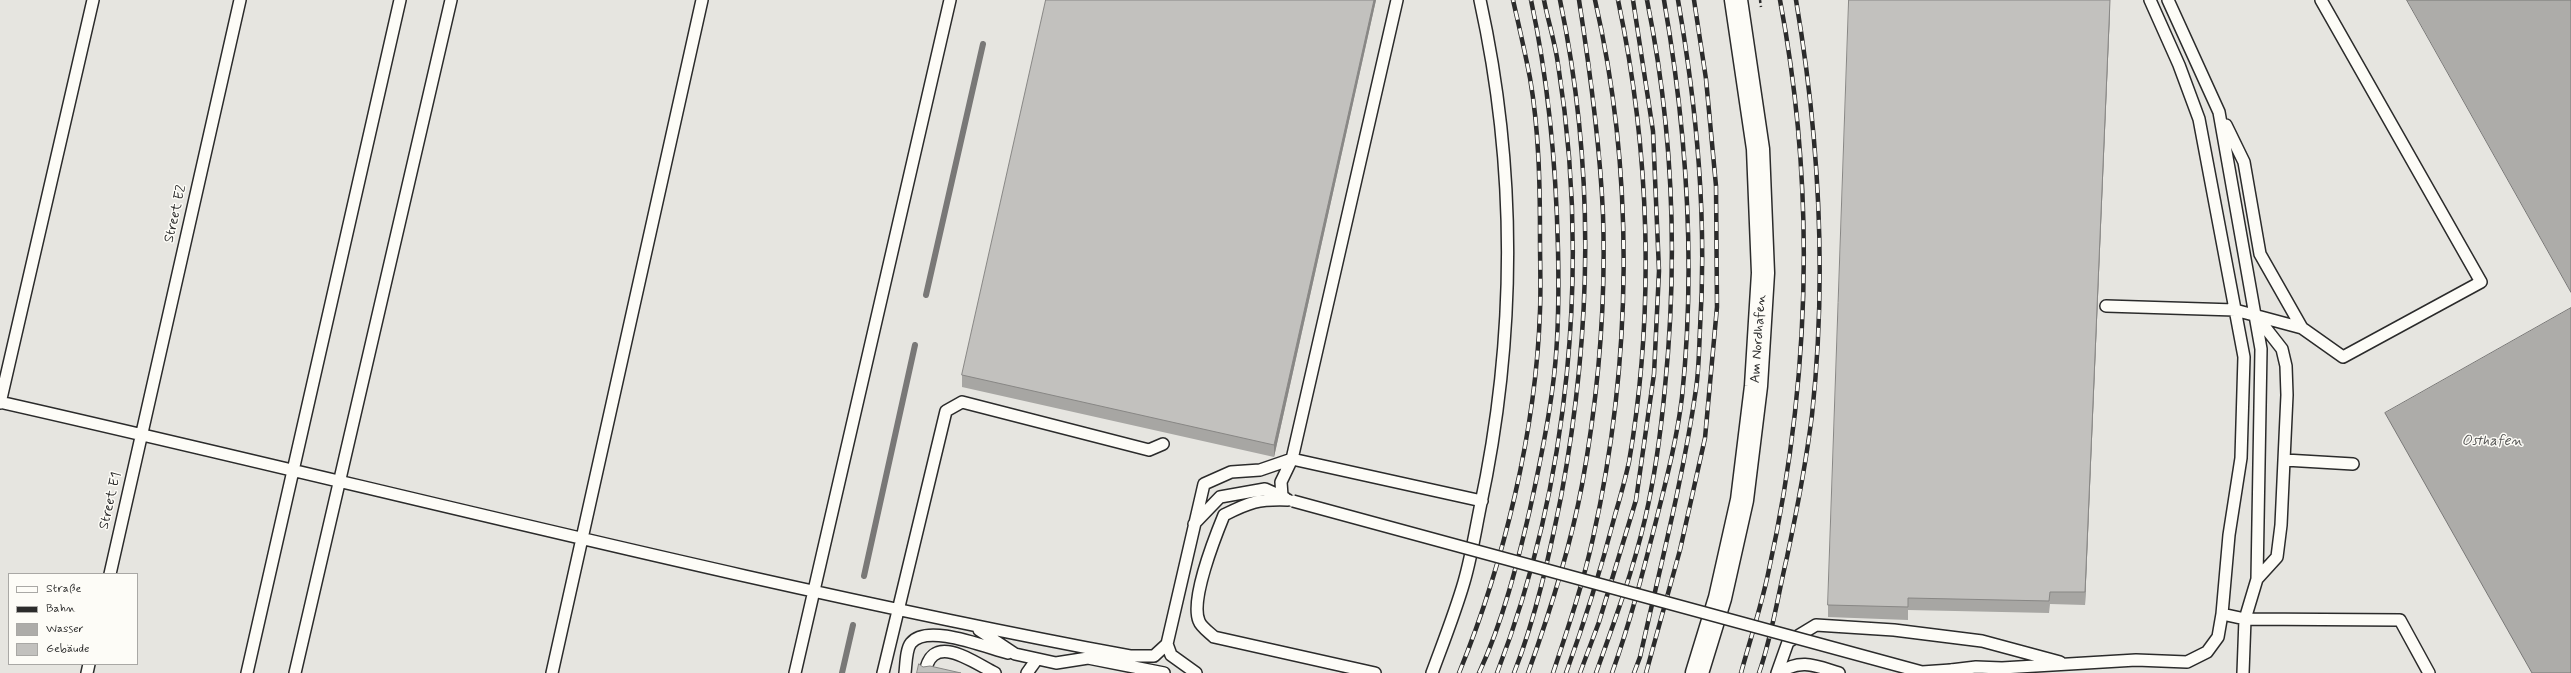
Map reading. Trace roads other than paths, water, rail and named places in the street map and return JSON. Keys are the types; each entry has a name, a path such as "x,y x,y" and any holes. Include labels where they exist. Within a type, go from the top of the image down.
{"main road":[{"name":"Am Nordhafen","path":"1697,673 1720,598 1742,500 1756,386 1763,273 1758,149 1736,0"}],"lane":[{"path":"93,0 0,402 338,480 582,539 975,627 1130,656 1154,656 1167,644"},
{"name":"Street E2","path":"142,434 240,0"},
{"path":"247,673 400,0"},
{"path":"295,673 338,480 451,0"},
{"path":"552,673 702,0"},
{"path":"795,673 950,0"},
{"path":"1282,496 1281,482 1292,459 1398,0"},
{"path":"1432,673 1464,581 1490,461 1505,355 1508,253 1504,151 1480,0"},
{"path":"1194,525 1220,497 1265,489 1293,501 1922,672 1976,667 2002,671 2070,664 2136,660 2187,662 2207,652 2218,637 2222,614 2228,535 2241,458 2244,357 2199,119 2150,0"},
{"path":"2168,0 2219,112 2244,162 2260,254 2302,328"},
{"path":"2106,306 2235,310 2302,328 2343,357 2480,282 2321,0"},
{"path":"2219,112 2257,316 2261,349 2257,579 2246,618 2243,673"},
{"path":"2257,316 2282,349 2286,366 2285,460 2281,525 2277,557 2257,579"},
{"path":"883,673 946,411 962,402 1149,450 1163,444"},
{"name":"Street E1","path":"110,573 142,434"},
{"path":"1196,673 1171,655 1167,644 1204,484 1231,472 1260,470 1292,459 1482,501"},
{"path":"2285,460 2353,464"},
{"path":"1293,501 1264,499 1250,502 1224,515 1209,553 1197,603 1199,621 1214,637 1374,673"},
{"path":"2222,614 2246,618 2400,620 2429,673"},
{"path":"1778,673 1788,642 1816,625 1894,630 1982,641 2070,664"},
{"path":"975,627 1015,654"},
{"path":"905,673 910,644 919,635 935,633 1056,663 1088,658 1156,672"},
{"path":"925,673 927,663 939,652 958,652 995,673"},
{"path":"1027,673 1036,659"},
{"path":"1778,673 1790,666 1806,663 1839,673"}],"water":[{"path":"2407,0 2571,0 2571,292"},
{"name":"Osthafen","path":"2571,308 2571,673 2532,673 2385,413"}],"waterway":[{"path":"926,295 983,44"},
{"path":"864,576 915,345"},
{"path":"842,673 853,625"}],"railway":[{"path":"1459,673 1490,587 1515,495 1532,402 1537,356 1540,311 1540,198 1537,138 1530,78 1513,0"},
{"path":"1479,673 1488,653 1502,613 1525,530 1546,431 1556,350 1558,266 1557,217 1553,155 1543,62 1531,0"},
{"path":"1497,673 1522,601 1542,526 1557,450 1567,373 1572,295 1572,217 1568,140 1557,56 1544,0"},
{"path":"1514,673 1529,630 1547,564 1561,497 1579,373 1584,311 1584,187 1579,125 1571,63 1560,0"},
{"path":"1528,673 1559,580 1572,533 1588,452 1600,350 1604,249 1602,188 1594,107 1579,0"},
{"path":"1553,673 1570,623 1593,538 1606,472 1615,405 1621,337 1624,269 1622,201 1617,133 1608,66 1595,0"},
{"path":"1566,673 1580,634 1621,496 1629,462 1643,347 1645,231 1642,172 1637,115 1629,57 1618,0"},
{"path":"1580,673 1599,622 1636,500 1654,374 1659,271 1653,131 1633,0"},
{"path":"1596,673 1629,577 1649,503 1660,437 1669,338 1672,241 1668,144 1663,96 1647,0"},
{"path":"1612,673 1636,597 1671,460 1682,397 1686,347 1689,248 1687,198 1678,99 1664,0"},
{"path":"1634,673 1640,657 1678,490 1691,423 1698,366 1702,287 1699,164 1685,41 1678,0"},
{"path":"1646,673 1680,550 1705,438 1717,307 1716,186 1706,79 1694,0"},
{"path":"1741,673 1759,611 1782,503 1793,431 1800,360 1803,288 1803,216 1799,144 1792,72 1780,0"},
{"path":"1759,673 1771,630 1798,504 1810,433 1817,363 1820,259 1815,155 1804,51 1796,0"}]}
